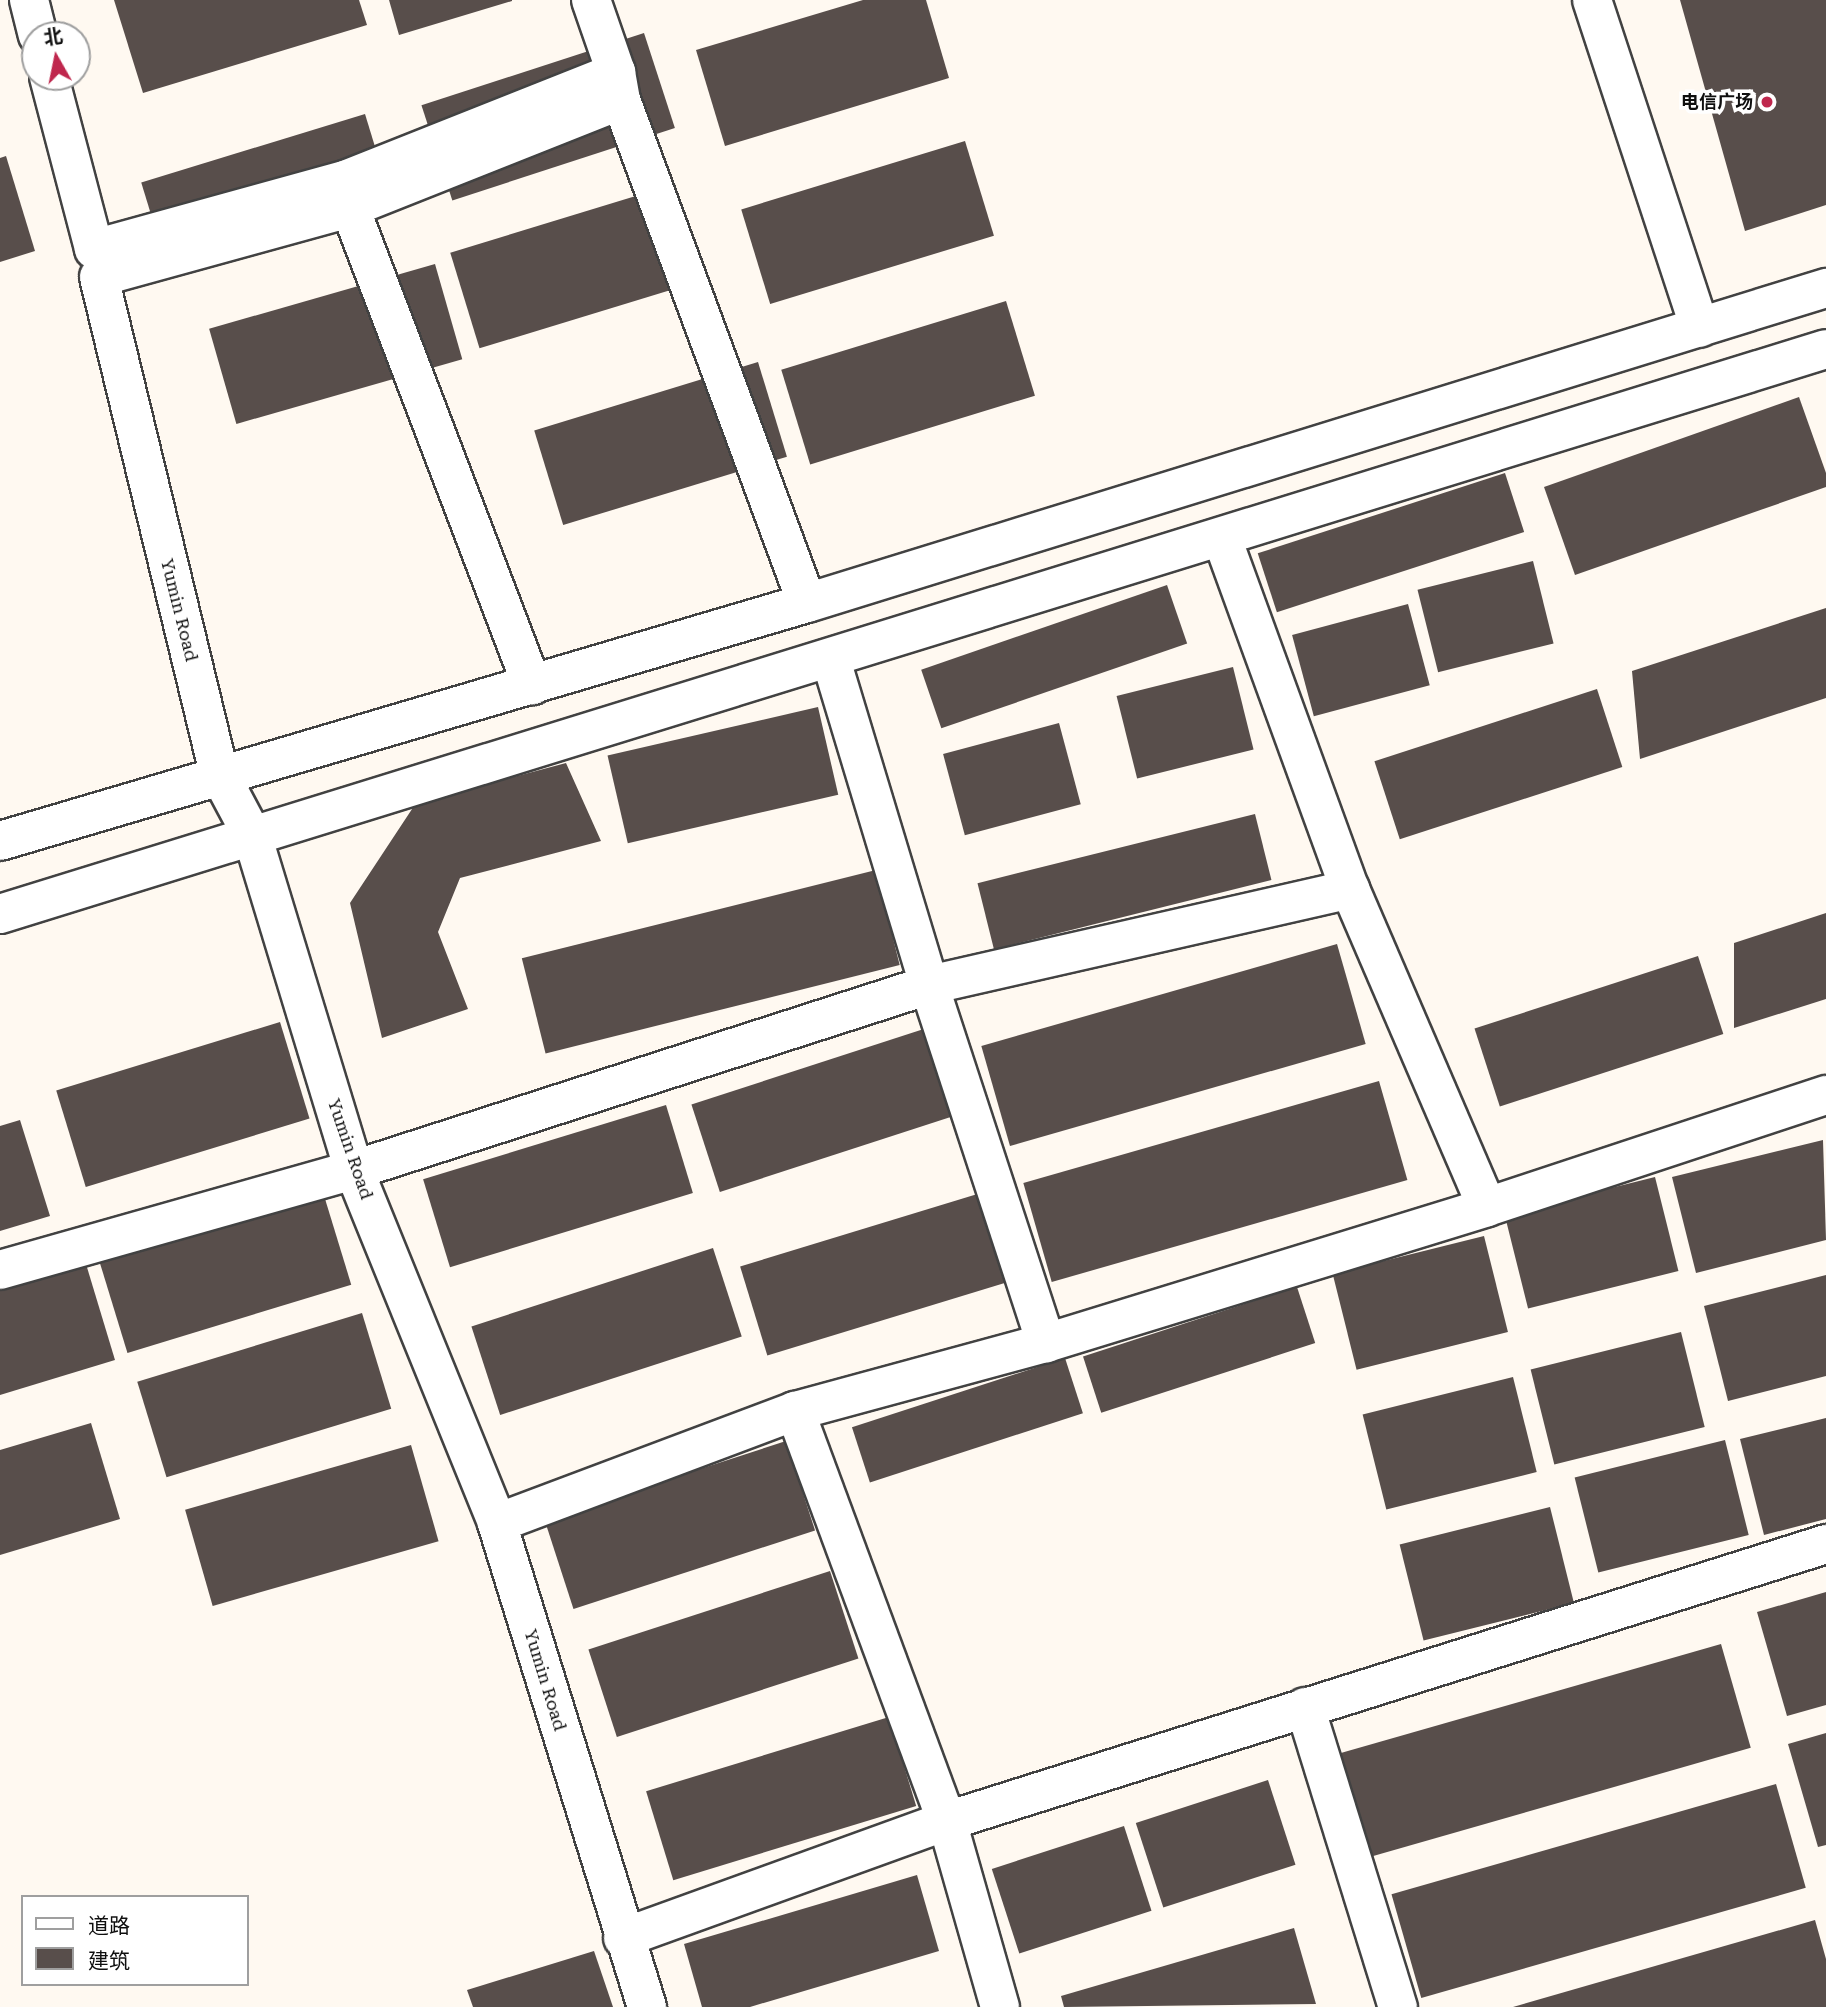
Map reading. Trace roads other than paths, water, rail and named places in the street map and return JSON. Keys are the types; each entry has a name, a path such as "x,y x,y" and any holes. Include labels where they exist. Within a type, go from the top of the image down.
{"street":[{"path":"29,0 34,21"},
{"path":"592,0 619,86 807,603"},
{"path":"1592,0 1700,328"},
{"path":"97,263 347,194 619,86"},
{"name":"Yumin Road","path":"53,91 97,263 219,773 252,835 354,1170 498,1523 647,2007"},
{"path":"347,194 532,685"},
{"path":"0,841 219,773 532,685 807,603 1826,288"},
{"path":"0,914 1222,538 1823,361"},
{"path":"1222,538 1350,889 1487,1208"},
{"path":"831,660 929,985 1046,1343"},
{"path":"0,1270 354,1170 929,985 1350,889"},
{"path":"498,1523 795,1411 1046,1343 1487,1208 1826,1095"},
{"path":"795,1411 947,1821 1000,2007"},
{"path":"624,1938 947,1821 1826,1544"},
{"path":"1305,1707 1398,2007"}],"place":[{"name":"电信广场","path":"1767,102"}]}
